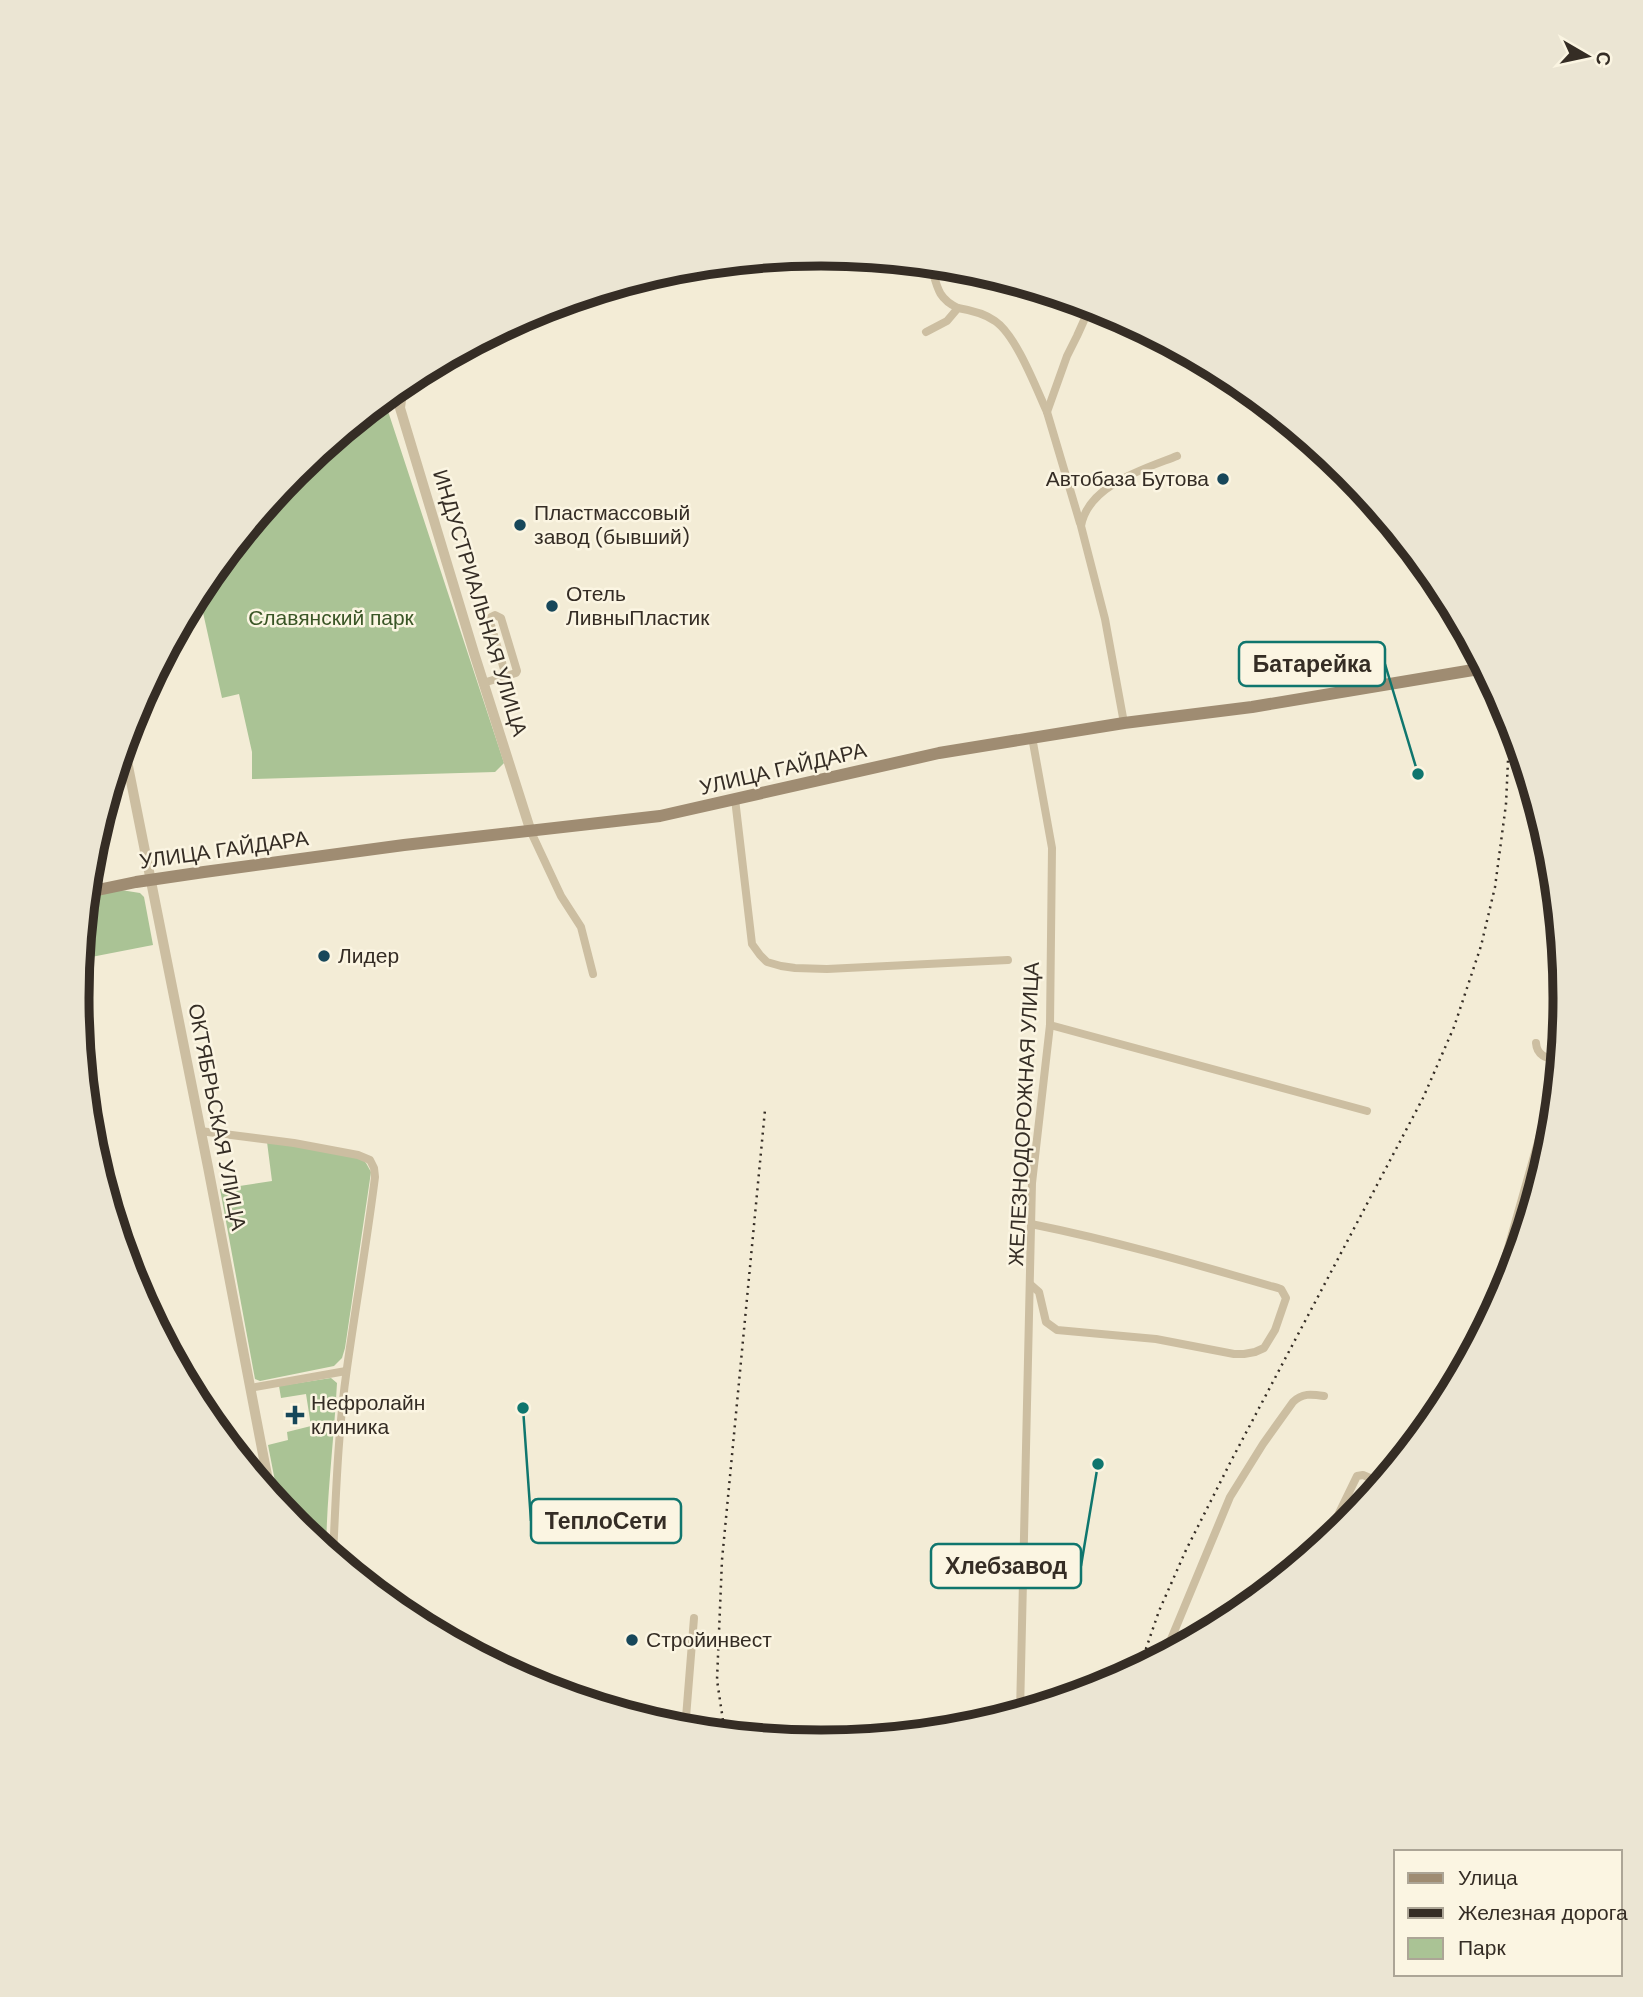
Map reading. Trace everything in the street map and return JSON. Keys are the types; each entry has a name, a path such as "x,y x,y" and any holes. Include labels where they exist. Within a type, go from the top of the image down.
{"main road":[{"name":"УЛИЦА ГАЙДАРА","path":"98,890 151,880 404,845 660,816 939,753 1475,670"}],"street":[{"path":"934,276 941,297 946,302 984,315 996,321 1002,328 1018,352 1047,412 1105,619 1125,723"},
{"path":"926,332 947,321 958,308"},
{"path":"1047,412 1067,356 1086,316"},
{"name":"ИНДУСТРИАЛЬНАЯ УЛИЦА","path":"401,400 400,408 531,832"},
{"path":"1081,526 1084,512 1116,482 1177,456"},
{"path":"483,683 516,673 517,668 501,618 495,615 489,622 506,676"},
{"name":"ЖЕЛЕЗНОДОРОЖНАЯ УЛИЦА","path":"1020,1703 1032,1183 1050,1026 1052,848 1032,737"},
{"name":"ОКТЯБРЬСКАЯ УЛИЦА","path":"128,764 267,1476"},
{"path":"735,799 752,944 768,962 788,967 827,969 1008,960"},
{"path":"531,832 561,896 581,927 593,974"},
{"path":"1050,1026 1367,1111"},
{"path":"1536,1043 1536,1049 1542,1056 1551,1058"},
{"path":"1503,1266 1542,1128"},
{"path":"200,1131 358,1154 370,1160 374,1168 366,1250 346,1371 336,1478 333,1544"},
{"path":"1031,1224 1096,1237 1197,1264 1281,1289 1286,1298 1275,1330 1264,1348 1255,1352 1234,1354 1156,1339 1057,1331 1046,1322 1039,1292 1031,1284"},
{"path":"250,1388 346,1371"},
{"path":"1170,1642 1230,1497 1263,1444 1298,1397 1305,1394 1324,1396"},
{"path":"1336,1518 1357,1476 1363,1475 1373,1479"},
{"path":"686,1718 694,1618"}],"green space":[{"name":"Славянский парк","path":"388,410 504,763 495,772 252,779 252,752 239,694 222,698 202,609 271,516 339,448"},
{"path":"121,890 140,893 144,897 153,945 91,957 97,896"},
{"path":"267,1142 360,1157 371,1172 342,1358 334,1366 260,1381 255,1379 220,1189 272,1181"},
{"path":"331,1378 337,1383 327,1537 276,1486 268,1445 288,1440 287,1432 311,1426 306,1394 281,1398 279,1386"}],"railway":[{"path":"1144,1656 1159,1611 1186,1550 1423,1098 1454,1027 1481,946 1495,887 1506,804 1509,746"},
{"path":"723,1724 717,1680 722,1560 765,1110"}],"place":[{"name":"Автобаза Бутова","path":"1223,479"},
{"name":"Пластмассовый завод (бывший)","path":"520,525"},
{"name":"Отель ЛивныПластик","path":"552,606"},
{"name":"Батарейка","path":"1418,774"},
{"name":"Лидер","path":"324,956"},
{"name":"ТеплоСети","path":"523,1408"},
{"name":"Нефролайн клиника","path":"295,1415"},
{"name":"Хлебзавод","path":"1098,1464"},
{"name":"Стройинвест","path":"632,1640"}]}
